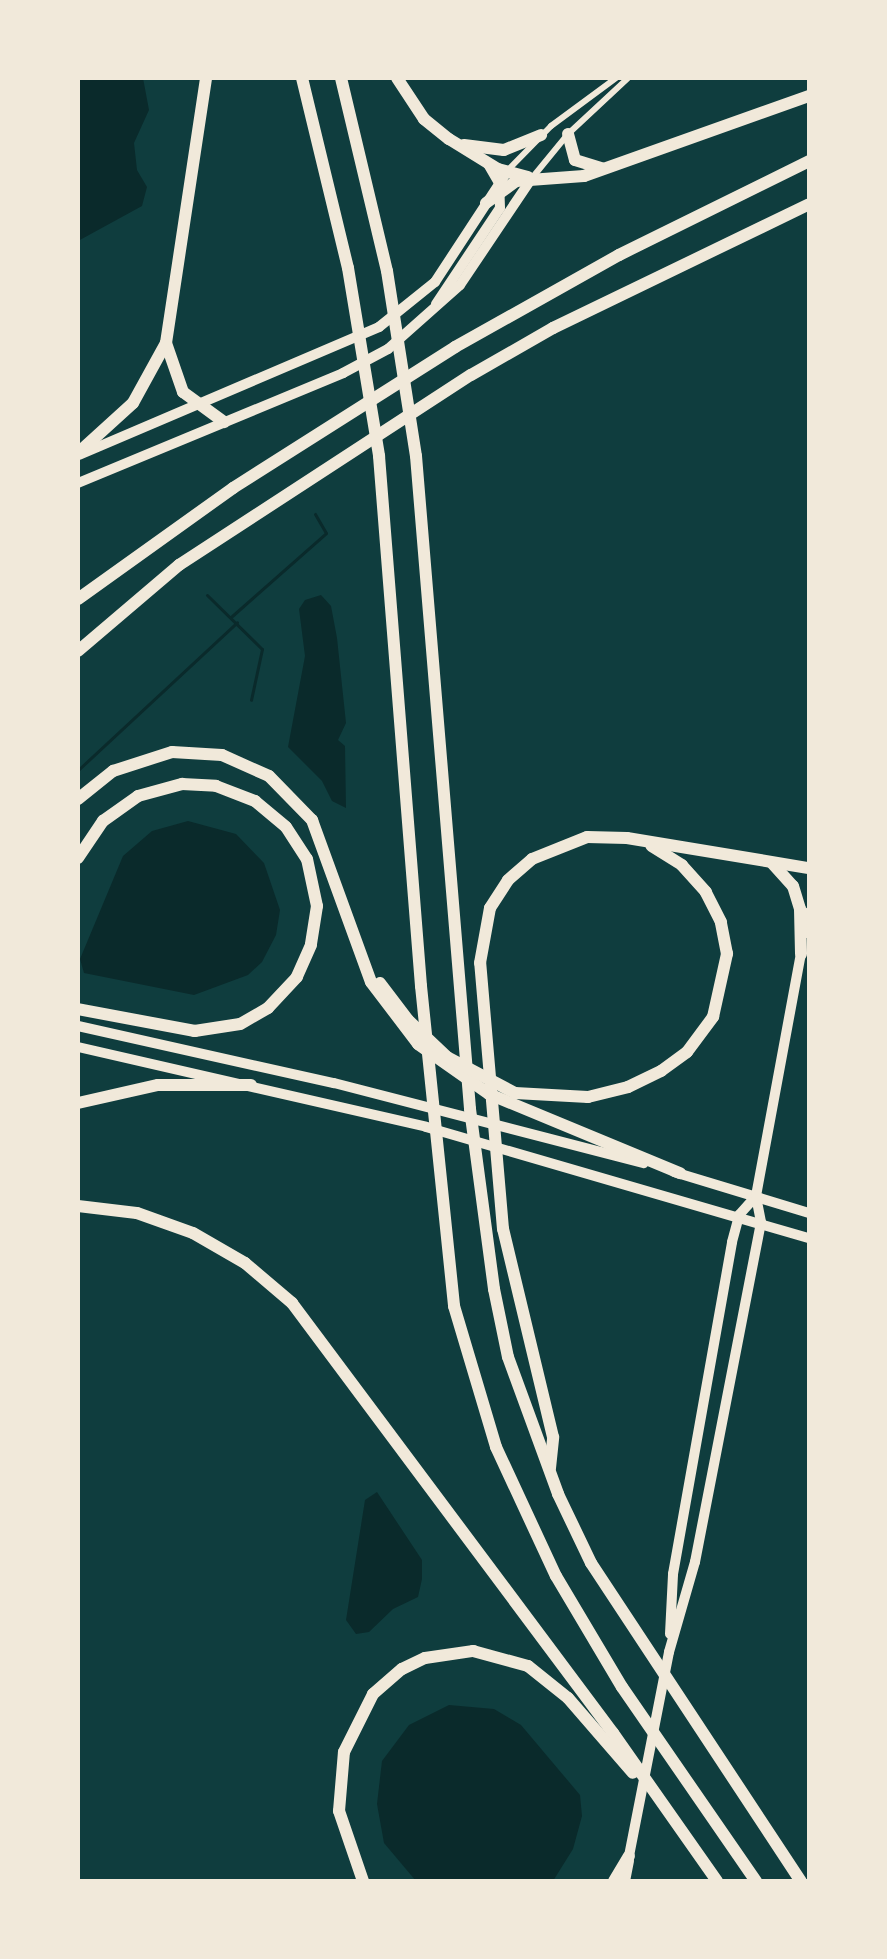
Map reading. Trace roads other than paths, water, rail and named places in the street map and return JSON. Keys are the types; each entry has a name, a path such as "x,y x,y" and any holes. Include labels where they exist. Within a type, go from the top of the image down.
{"highway":[{"path":"78,454 133,403 166,343 206,78"},
{"path":"302,78 354,297 382,481 421,986 441,1211 454,1306 496,1447 556,1576 622,1687 756,1881"},
{"path":"341,78 387,271 416,456 462,1014 484,1222 508,1357 549,1472 591,1563 696,1729 801,1881"},
{"path":"397,78 424,119 488,164 502,181"},
{"path":"486,203 502,181 584,176 809,96"},
{"path":"568,134 575,160 584,167 609,169"},
{"path":"449,139 495,151 541,135"},
{"path":"78,599 233,488 455,347 619,255 809,161"},
{"path":"78,651 179,565 471,375 553,328 809,204"},
{"path":"166,343 176,380 196,405 224,422"},
{"path":"78,799 113,771 162,753 213,753 252,766 286,788 312,820 384,1003 443,1067 489,1094 680,1173"},
{"path":"78,858 97,827 132,799 173,785 216,786 255,801 286,827 310,866 317,906 311,945 297,977 268,1008 240,1024 195,1031 78,1009"},
{"path":"549,1472 553,1437 503,1229 485,1033 481,940 502,888 524,865 558,845 598,837 637,840 809,868"},
{"path":"352,927 373,971 401,1013 475,1076 515,1093 549,1098 588,1097 628,1087 661,1071 702,1035 718,1006 727,965 721,922 706,892 672,857 637,840"},
{"path":"770,861 793,886 800,909 801,954"},
{"path":"78,1103 158,1085 251,1085"},
{"path":"78,1206 137,1213 185,1229 245,1263 284,1295 613,1733 717,1881"},
{"path":"363,1881 341,1820 342,1761 363,1706 402,1669 457,1651 505,1657 555,1686 677,1825"},
{"path":"614,1881 629,1856"}],"main road":[{"path":"78,483 343,373 388,349 467,277 532,178"},
{"path":"431,312 498,213 502,181"},
{"path":"78,454 342,346 411,305 435,282 486,203"},
{"path":"625,1881 669,1652 695,1562 761,1222 756,1196 801,954"},
{"path":"78,1026 354,1087 680,1173 809,1213"},
{"path":"78,1047 251,1085 567,1165 809,1238"},
{"path":"669,1652 673,1574 739,1215 756,1196"}],"street":[{"path":"502,181 541,135 616,78"},
{"path":"532,178 568,134 628,78"},
{"path":"801,954 809,911"}],"water":[{"path":"78,78 143,78 149,110 134,143 137,170 147,187 142,206 78,241"},
{"path":"321,595 331,606 337,638 346,723 338,740 345,746 346,808 332,801 322,781 288,747 305,656 299,609 305,600"},
{"path":"188,821 236,834 264,863 280,910 276,935 262,962 248,975 194,995 84,973 80,959 123,856 152,831"},
{"path":"377,1492 422,1560 422,1579 418,1597 393,1609 369,1632 356,1634 346,1620 365,1500"},
{"path":"449,1705 494,1709 521,1725 580,1795 582,1816 573,1849 553,1881 416,1881 384,1843 377,1804 382,1761 409,1725"}],"waterway":[{"path":"232,616 326,533 315,514"},
{"path":"207,595 262,649 251,700"},
{"path":"78,770 237,622"}]}
